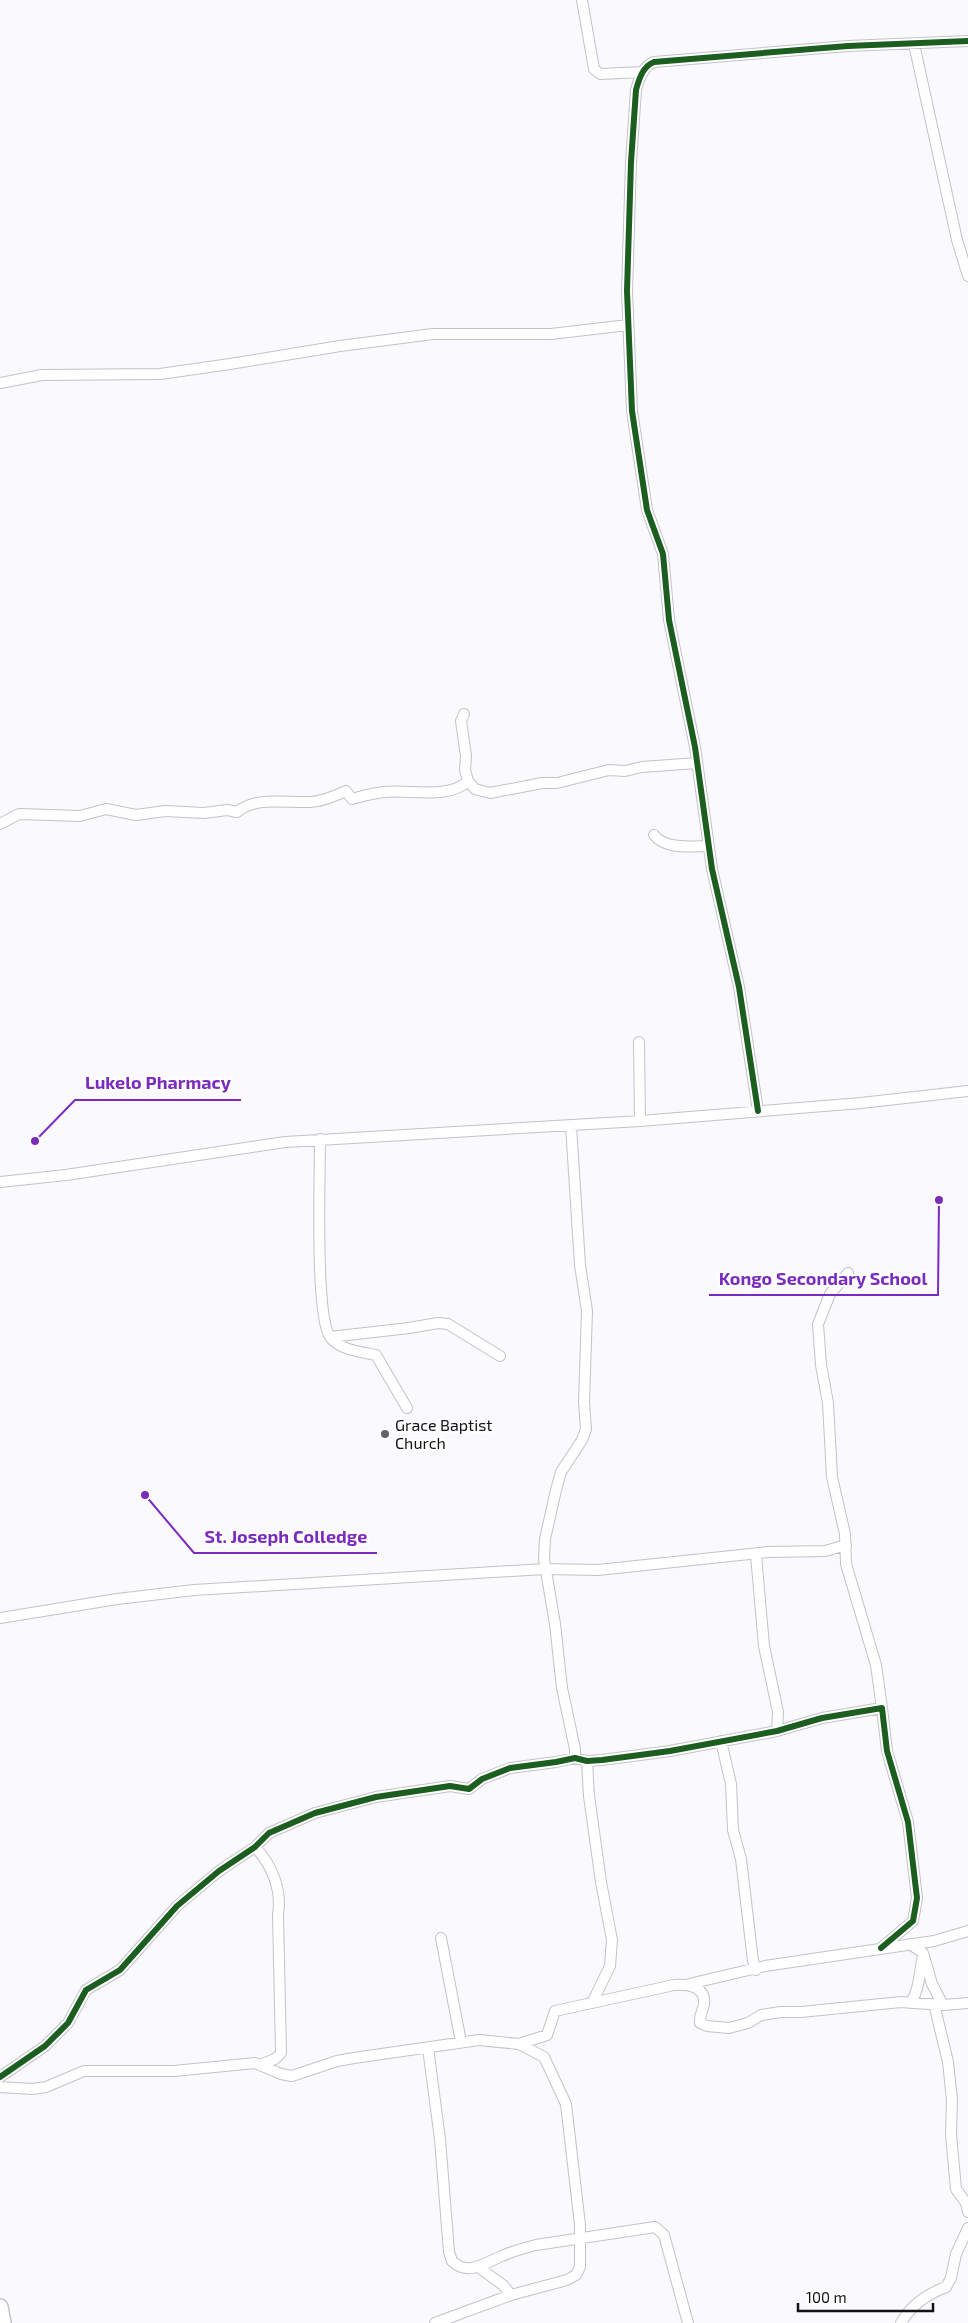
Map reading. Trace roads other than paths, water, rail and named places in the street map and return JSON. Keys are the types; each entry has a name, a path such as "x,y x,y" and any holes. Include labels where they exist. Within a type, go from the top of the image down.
{"highway":[{"path":"0,2307 2,2323"}],"street":[{"path":"582,0 594,69 600,74 644,72"},
{"path":"758,1111 739,987 708,846 697,763 669,620 663,554 647,510 632,411 627,291 631,162 636,90 639,78 649,64 662,61 848,46 968,41"},
{"path":"914,44 956,240 968,276"},
{"path":"0,383 22,378 63,374 160,374 340,346 433,334 556,334 628,325"},
{"path":"464,714 461,721 466,756 465,770 468,782 475,789 490,793 542,783 557,783 608,770 625,771 642,767 697,763"},
{"path":"0,824 19,814 80,816 106,809 136,815 165,811 204,813 226,810 237,812 244,806 267,801 310,802 346,791 352,798 383,792 460,789 468,782"},
{"path":"654,835 658,840 677,846 708,846"},
{"path":"639,1042 640,1122"},
{"path":"0,1182 84,1172 285,1142 640,1122 968,1091"},
{"path":"571,1126 580,1264 587,1311 584,1402 586,1429 582,1440 561,1472 545,1539 545,1569 555,1624 562,1688 575,1749 575,1758"},
{"path":"320,1140 322,1303 324,1320 330,1338 341,1346 376,1356 407,1408"},
{"path":"848,1273 830,1294 818,1324 821,1366 828,1403 832,1477 843,1520 846,1564 876,1665 887,1751 908,1822 917,1898 913,1921 881,1948"},
{"path":"330,1338 409,1328 438,1322 448,1324 500,1356"},
{"path":"0,1618 117,1599 202,1590 545,1569 598,1570 756,1555 768,1552 825,1551 846,1545"},
{"path":"756,1555 764,1646 778,1712 777,1731"},
{"path":"0,2077 45,2046 68,2023 86,1990 120,1970 177,1906 219,1871 255,1847 269,1832 293,1821 356,1801 420,1789 450,1786 469,1789 482,1779 510,1768 575,1758 586,1761 670,1751 777,1731 822,1718 882,1708"},
{"path":"721,1741 731,1784 733,1830 741,1859 753,1961 756,1970"},
{"path":"586,1761 598,1863 612,1940 610,1966 592,2003"},
{"path":"0,2087 32,2089 46,2087 84,2071 174,2071 232,2064 262,2064 279,2057 281,2049 278,1914 280,1901 276,1881 262,1855 255,1847"},
{"path":"519,2044 547,2035 555,2011 643,1990 674,1984 689,1984 756,1970 765,1966 934,1940 968,1931"},
{"path":"441,1938 461,2042"},
{"path":"910,1944 923,1953 938,2004 949,2072 956,2190 966,2203 968,2212"},
{"path":"911,2002 917,1992 921,1978 923,1953"},
{"path":"689,1984 701,1992 704,1999 700,2020 703,2025 707,2026 737,2026 748,2023 761,2015 781,2012 801,2012 911,2002 938,2004 968,2003"},
{"path":"262,2064 281,2074 292,2076 337,2061 488,2039 519,2044 544,2058 566,2104 580,2238 581,2260 576,2275 552,2285 511,2295 435,2323"},
{"path":"428,2048 440,2139 450,2257 455,2264 462,2267 478,2267 517,2250 553,2241 648,2226 655,2227 664,2235 688,2323"},
{"path":"901,2323 914,2306 932,2292 946,2287 951,2278 956,2254 968,2228"},
{"path":"478,2267 503,2285 511,2295"}],"place":[{"name":"Lukelo Pharmacy","path":"35,1141"},
{"name":"Kongo Secondary School","path":"939,1200"},
{"name":"Grace Baptist Church","path":"385,1434"},
{"name":"St. Joseph Colledge","path":"145,1495"}]}
